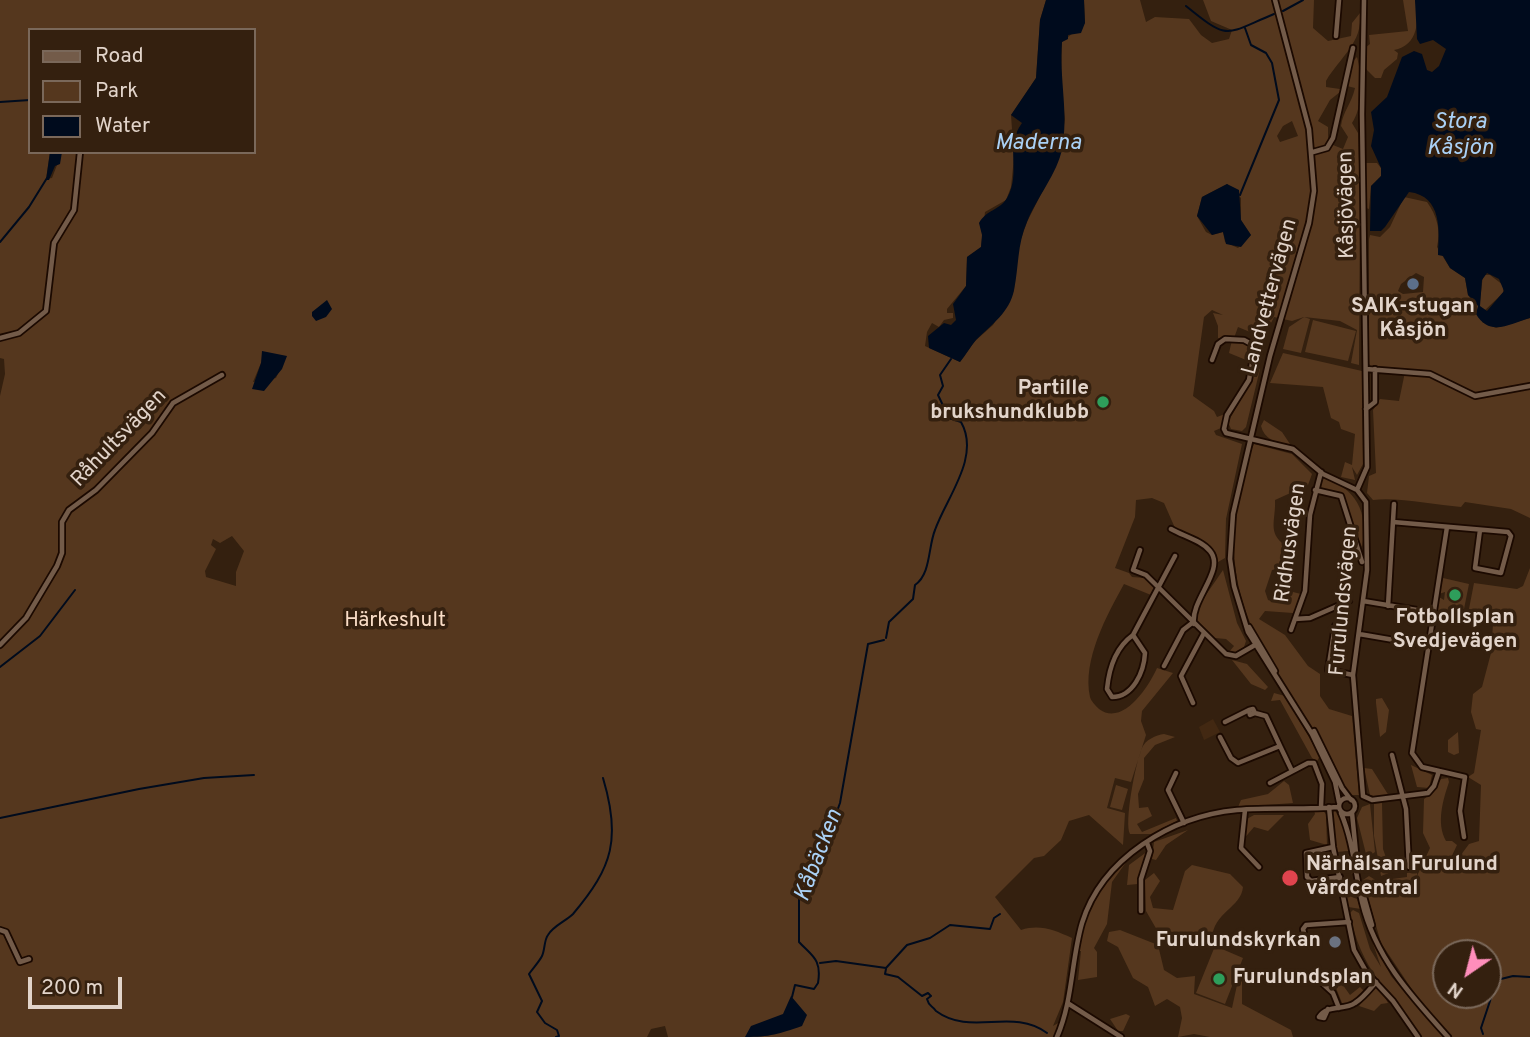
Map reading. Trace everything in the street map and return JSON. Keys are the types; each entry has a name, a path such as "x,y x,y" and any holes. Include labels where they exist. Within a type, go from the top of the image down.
{"street":[{"name":"Landvettervägen","path":"1275,0 1313,152 1314,182 1309,223 1273,345 1250,438 1230,539 1232,575 1239,604 1256,644 1312,734 1335,782 1349,835 1362,903 1383,955 1402,985 1448,1037"},
{"path":"1336,36 1339,0"},
{"name":"Kåsjövägen","path":"1357,490 1367,467 1362,114 1364,0"},
{"path":"1313,152 1326,148 1333,138 1353,48"},
{"path":"0,338 29,327 46,311 54,243 74,210 79,154"},
{"path":"1212,360 1223,339 1254,344 1248,380 1227,415 1224,429 1226,433 1293,449 1321,472 1357,490"},
{"path":"1366,369 1430,374 1475,396 1530,386"},
{"name":"Kåsjövägen","path":"1366,409 1375,402 1375,369"},
{"name":"Råhultsvägen","path":"0,645 26,618 57,566 62,553 62,522 69,510 96,490 152,433 173,403 222,375"},
{"name":"Ridhusvägen","path":"1291,630 1306,586 1315,490 1321,472"},
{"path":"1315,490 1339,495 1362,562"},
{"name":"Furulundsvägen","path":"1357,490 1368,510 1367,570 1353,675 1363,796"},
{"path":"1388,606 1394,504"},
{"path":"1393,522 1480,530 1510,535 1501,573 1475,568 1480,530"},
{"path":"1447,527 1412,753 1419,765 1465,777 1460,811 1464,837"},
{"path":"1171,528 1206,547 1214,558 1214,570 1194,610 1193,624"},
{"path":"1140,550 1133,570 1146,575 1193,624 1230,656 1256,644"},
{"path":"1133,635 1145,653 1143,669 1130,688 1121,696 1112,697 1107,690 1113,660 1123,643 1133,635 1174,556"},
{"name":"Ridhusvägen","path":"1295,619 1310,618 1349,601"},
{"path":"1363,601 1435,613"},
{"path":"1164,666 1183,630 1193,624"},
{"path":"1335,626 1328,670 1353,675"},
{"path":"1193,702 1181,676 1204,634"},
{"path":"1359,634 1429,646"},
{"name":"Landvettervägen","path":"1256,644 1311,727 1342,788 1353,801 1352,813 1362,890 1383,955"},
{"path":"1225,722 1249,710 1250,715 1255,713 1266,716 1292,771"},
{"path":"1220,737 1232,760 1238,763 1279,746"},
{"path":"1392,755 1407,814 1409,867"},
{"path":"1270,783 1310,762 1317,765 1322,784 1321,807"},
{"path":"1340,807 1345,798 1353,801 1363,796 1372,800 1431,791 1439,771"},
{"path":"1176,773 1168,790 1184,823"},
{"path":"1329,807 1332,847 1356,954 1418,1037"},
{"path":"1057,1037 1069,1004 1078,941 1088,908 1113,870 1147,843 1184,823 1245,810 1340,807 1352,813"},
{"path":"1245,810 1240,845 1245,856 1259,867"},
{"path":"1141,911 1141,883 1150,851 1147,843"},
{"path":"1332,847 1306,853 1307,877 1311,881 1340,877"},
{"path":"1305,937 1303,929 1306,925 1349,922"},
{"path":"0,930 6,932 20,961 30,959"},
{"path":"1328,1009 1356,1003 1376,982"},
{"path":"1322,983 1333,993 1339,1008"},
{"path":"1069,1004 1121,1037"}],"shaded area":[{"path":"1213,719 1220,732 1204,740 1199,727"}],"green space":[{"name":"Härkeshult","path":"0,0 1046,0 1040,20 1036,78 1011,115 1014,158 1011,187 1006,200 985,212 981,247 967,257 966,286 947,309 947,313 953,313 953,318 944,320 939,327 932,323 927,332 925,346 960,362 974,342 993,325 1014,291 1017,250 1027,222 1059,158 1065,119 1061,85 1062,42 1085,23 1084,0 1140,0 1146,22 1155,17 1189,19 1201,35 1212,43 1229,39 1232,30 1211,21 1203,0 1314,0 1313,28 1328,41 1351,36 1352,23 1360,13 1360,24 1354,41 1326,81 1326,87 1340,89 1340,92 1330,100 1318,121 1328,127 1328,143 1343,149 1348,137 1341,126 1355,88 1347,86 1351,63 1357,57 1360,91 1356,117 1352,123 1358,133 1359,163 1377,163 1381,168 1381,176 1371,186 1369,209 1360,206 1359,365 1351,363 1357,330 1340,321 1304,317 1292,321 1274,317 1269,327 1250,332 1238,327 1234,338 1218,338 1218,326 1213,313 1223,315 1212,310 1204,317 1193,396 1214,411 1217,417 1225,414 1221,428 1214,431 1216,435 1242,444 1226,519 1225,558 1218,562 1212,548 1175,528 1164,503 1152,498 1136,500 1135,517 1115,568 1129,573 1132,577 1145,578 1155,588 1151,595 1124,584 1098,638 1090,668 1088,683 1091,699 1099,709 1108,713 1117,713 1134,702 1157,668 1173,673 1142,711 1141,721 1146,735 1131,782 1115,778 1107,808 1125,813 1123,845 1089,815 1069,821 1061,840 1044,856 1034,858 995,897 1021,930 1041,928 1072,938 1063,1002 1053,1026 1060,1022 1054,1037 668,1037 665,1026 651,1029 647,1037 0,1037 0,396 5,374 4,359 0,358","holes":["1292,121 1298,136 1280,142 1277,136 1283,126","1227,184 1241,198 1241,220 1251,235 1238,248 1225,242 1223,232 1212,235 1206,232 1197,216 1202,197","284,360 276,378 253,382 261,363","232,536 244,551 236,572 236,586 206,577 205,571 216,549 211,545 213,539 220,543"]},
{"path":"1403,0 1415,0 1417,24 1413,38 1402,48 1394,50 1398,53 1397,59 1384,70 1381,78 1375,78 1366,69 1369,35 1408,31"},
{"path":"1404,197 1427,202 1437,223 1437,247 1450,268 1465,278 1468,295 1477,303 1480,301 1483,275 1490,275 1503,285 1503,293 1484,311 1482,322 1496,328 1530,318 1530,518 1511,509 1465,502 1461,507 1405,500 1373,500 1367,493 1369,476 1376,473 1373,410 1380,399 1399,401 1405,372 1373,368 1369,364 1369,239 1370,235 1380,237 1390,227","holes":["1416,273 1424,277 1423,292 1403,294 1398,291 1401,284"]},
{"path":"1304,317 1310,319 1301,353 1283,349 1289,327"},
{"path":"1313,320 1356,331 1348,361 1305,352"},
{"path":"1232,340 1251,346 1251,362 1229,353"},
{"path":"1283,353 1362,371 1363,464 1357,475 1352,467 1355,480 1341,477 1345,462 1352,465 1355,434 1341,429 1339,422 1331,418 1323,387 1270,383"},
{"path":"1256,365 1260,369 1246,427 1242,431 1231,429 1228,422"},
{"path":"1264,420 1282,432 1290,444 1268,438 1261,426"},
{"path":"1254,444 1292,454 1312,474 1308,485 1275,500 1274,531 1285,545 1287,562 1283,567 1272,570 1265,591 1268,600 1274,602 1293,592 1301,594 1298,610 1293,613 1265,611 1259,619 1285,635 1308,666 1320,674 1320,696 1329,709 1352,716 1359,795 1350,795 1323,743 1283,683 1251,625 1241,595 1235,563 1235,528 1241,490"},
{"path":"1322,477 1344,488 1357,503 1363,523 1362,547 1340,492 1317,488"},
{"path":"1530,568 1530,1037 1451,1037 1423,1006 1381,943 1363,880 1369,876 1377,881 1407,877 1407,873 1417,872 1417,876 1430,848 1423,833 1424,799 1433,792 1441,779 1448,778 1449,782 1441,827 1446,841 1457,845 1448,864 1452,867 1469,844 1479,841 1481,785 1468,777 1474,773 1481,730 1476,729 1471,712 1473,694 1482,687 1491,653 1493,624 1484,613 1469,609 1474,583 1517,589 1523,586"},
{"path":"1223,570 1237,623 1246,641 1244,647 1232,654 1229,652 1234,646 1226,639 1215,638 1196,620 1199,605"},
{"path":"1443,578 1469,584 1464,609 1436,612 1439,597 1444,600 1445,592 1439,594"},
{"path":"1232,660 1247,664 1268,687 1265,690 1251,684"},
{"path":"1274,693 1285,696 1320,756 1317,761 1312,758 1280,700 1271,701"},
{"path":"1382,698 1389,710 1386,732 1380,737 1376,699"},
{"path":"1458,732 1459,753 1454,755 1448,752 1448,740"},
{"path":"1164,734 1175,737 1155,745 1144,758 1144,779 1138,794 1139,808 1148,807 1152,816 1137,824 1142,832 1176,818 1177,821 1151,834 1130,834 1129,807 1139,756 1146,743"},
{"path":"1411,765 1432,775 1429,788 1417,787"},
{"path":"1364,768 1372,769 1389,796 1370,795"},
{"path":"1284,781 1289,785 1293,803 1238,807 1241,800 1268,794"},
{"path":"1116,785 1128,789 1122,810 1110,807"},
{"path":"1382,803 1383,849 1391,872 1381,876 1374,836 1374,804"},
{"path":"1370,804 1375,852 1367,858 1357,818 1362,807"},
{"path":"1314,810 1322,810 1326,814 1327,845 1310,840 1308,824 1315,814"},
{"path":"1335,811 1345,826 1349,851 1336,852 1331,814"},
{"path":"1254,815 1284,815 1268,831 1254,827 1242,841 1245,820"},
{"path":"1188,830 1166,845 1156,860 1152,859 1154,842"},
{"path":"1148,851 1138,884 1127,885 1129,865"},
{"path":"1341,853 1351,855 1355,875 1340,868 1337,857"},
{"path":"1129,858 1112,882 1107,924 1094,948 1097,952 1097,977 1078,980 1081,951 1077,951 1088,912 1101,888"},
{"path":"1192,865 1230,874 1243,887 1241,894 1217,922 1212,939 1161,937 1146,911 1145,880 1154,873 1160,881 1150,897 1153,908 1173,910 1185,871"},
{"path":"1348,881 1350,896 1357,899 1361,909 1348,907 1344,882"},
{"path":"1353,910 1359,913 1370,949 1381,967 1369,933 1391,976 1443,1037 1420,1037 1378,979 1361,950 1350,913"},
{"path":"1120,930 1158,945 1164,970 1177,978 1195,976 1194,994 1232,1008 1237,985 1242,981 1242,1004 1291,1030 1293,1037 1210,1037 1194,1034 1178,1037 1182,1018 1180,1007 1167,999 1155,1006 1148,987 1133,978 1118,947 1107,941 1109,932"},
{"name":"Furulundsplan","path":"1215,946 1243,958 1225,1004 1196,993"},
{"path":"1340,981 1350,995 1360,987 1365,992 1351,1004 1342,1003 1336,988"},
{"path":"1374,987 1382,992 1388,1003 1381,1004 1374,1011 1359,1006"},
{"path":"1126,1014 1130,1016 1123,1031 1118,1031 1110,1019"}],"water":[{"name":"Maderna","path":"1046,0 1084,0 1085,23 1081,33 1068,35 1068,39 1062,42 1065,123 1060,158 1024,231 1012,298 999,318 976,340 960,362 929,348 928,336 944,323 951,325 956,320 953,304 966,286 967,257 981,247 979,223 985,215 1004,202 1011,188 1014,141 1022,123 1011,115 1036,78 1040,20"},
{"name":"Stora Kåsjön","path":"1415,0 1530,0 1530,318 1501,327 1494,327 1482,321 1476,314 1478,306 1468,295 1465,278 1450,268 1443,256 1438,255 1437,216 1428,200 1420,195 1409,192 1381,231 1370,231 1371,186 1381,176 1381,168 1371,146 1374,130 1371,112 1387,97 1402,57 1414,51 1422,54 1427,70 1432,72 1439,66 1446,49 1433,40 1420,44 1417,39","holes":["1487,273 1499,279 1504,291 1487,311 1480,306 1482,280"]},
{"path":"50,154 62,154 60,164 55,166 49,180 46,180"},
{"path":"1227,184 1239,190 1241,220 1251,235 1241,247 1226,244 1223,232 1212,235 1197,216 1202,197"},
{"path":"327,300 332,309 326,317 316,321 312,312"},
{"path":"262,351 287,356 282,369 264,391 252,389"},
{"path":"791,996 807,1015 802,1026 774,1035 745,1037 751,1026 783,1014"}],"waterway":[{"path":"1283,11 1303,0"},
{"path":"1186,6 1211,25 1228,31 1274,14"},
{"path":"1240,195 1279,100 1272,63 1266,53 1251,45 1245,28"},
{"path":"0,102 28,100"},
{"path":"0,242 29,207 47,178"},
{"path":"886,638 889,622 913,599 915,585 927,567 935,530 964,463 966,435 961,422 949,418 938,395 943,386 940,375 951,359"},
{"path":"0,667 40,636 75,590"},
{"name":"Kåbäcken","path":"792,997 795,985 814,989 818,983 817,963 799,942 799,899 817,866 840,803 868,644 884,640"},
{"path":"0,818 139,789 204,778 254,775"},
{"path":"556,1037 559,1036 557,1030 545,1023 537,1012 542,1001 529,974 542,956 550,932 573,914 587,897 605,866 610,851 612,818 603,778"},
{"path":"820,963 836,961 886,968 907,945 930,938 950,925 990,929 994,918 1000,914"},
{"path":"886,969 885,974 898,977 922,996 928,993 931,996 927,999 930,1005 949,1018 977,1023 1020,1022 1047,1033"},
{"path":"1483,1034 1481,1028 1497,980 1513,976 1530,977"}],"place":[{"name":"SAIK-stugan Kåsjön","path":"1413,284"},
{"name":"Partille brukshundklubb","path":"1103,402"},
{"name":"Fotbollsplan Svedjevägen","path":"1455,595"},
{"name":"Närhälsan Furulund vårdcentral","path":"1290,878"},
{"name":"Furulundskyrkan","path":"1335,942"},
{"name":"Furulundsplan","path":"1219,979"}]}
